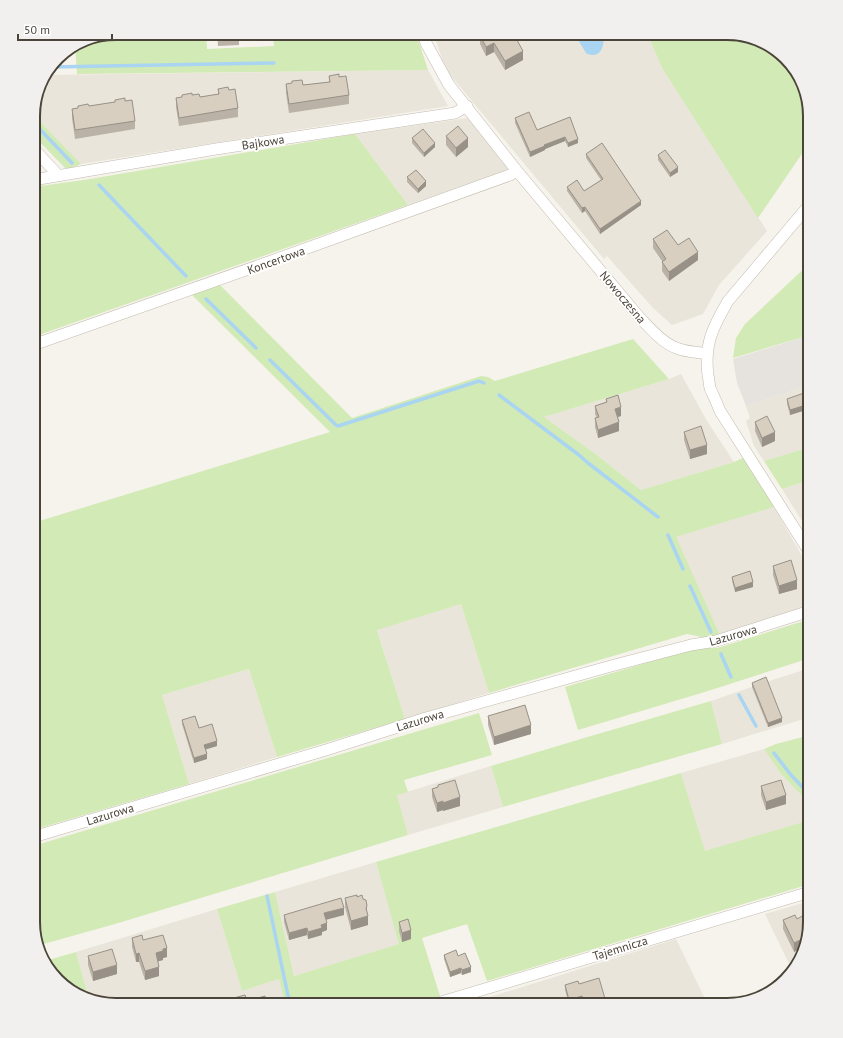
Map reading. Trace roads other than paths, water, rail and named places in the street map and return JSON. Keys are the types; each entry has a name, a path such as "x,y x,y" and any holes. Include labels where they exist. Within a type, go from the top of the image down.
{"street":[{"name":"Nowoczesna","path":"425,40 439,69 449,85 517,171 635,312 654,333 665,341 677,348 707,354"},
{"name":"Bajkowa","path":"40,179 216,149 455,113 467,106"},
{"path":"40,156 58,175"},
{"name":"Koncertowa","path":"40,343 381,222 510,175 517,171"},
{"path":"803,212 728,301 718,316 710,336 707,354 710,387 720,411 803,542"},
{"name":"Lazurowa","path":"40,835 326,750 426,718 691,645 716,641 803,614"},
{"name":"Tajemnicza","path":"454,998 803,894"}],"water":[{"path":"578,40 604,40 599,53 592,55 586,53"}],"waterway":[{"path":"58,67 274,63"},
{"path":"40,129 72,163"},
{"path":"99,185 186,276"},
{"path":"206,299 256,348"},
{"path":"270,360 338,426 479,381 484,383"},
{"path":"499,395 658,517"},
{"path":"668,535 683,569"},
{"path":"690,586 711,632"},
{"path":"721,654 731,677"},
{"path":"739,695 756,726"},
{"path":"774,753 803,788"},
{"path":"267,896 289,998"}]}
